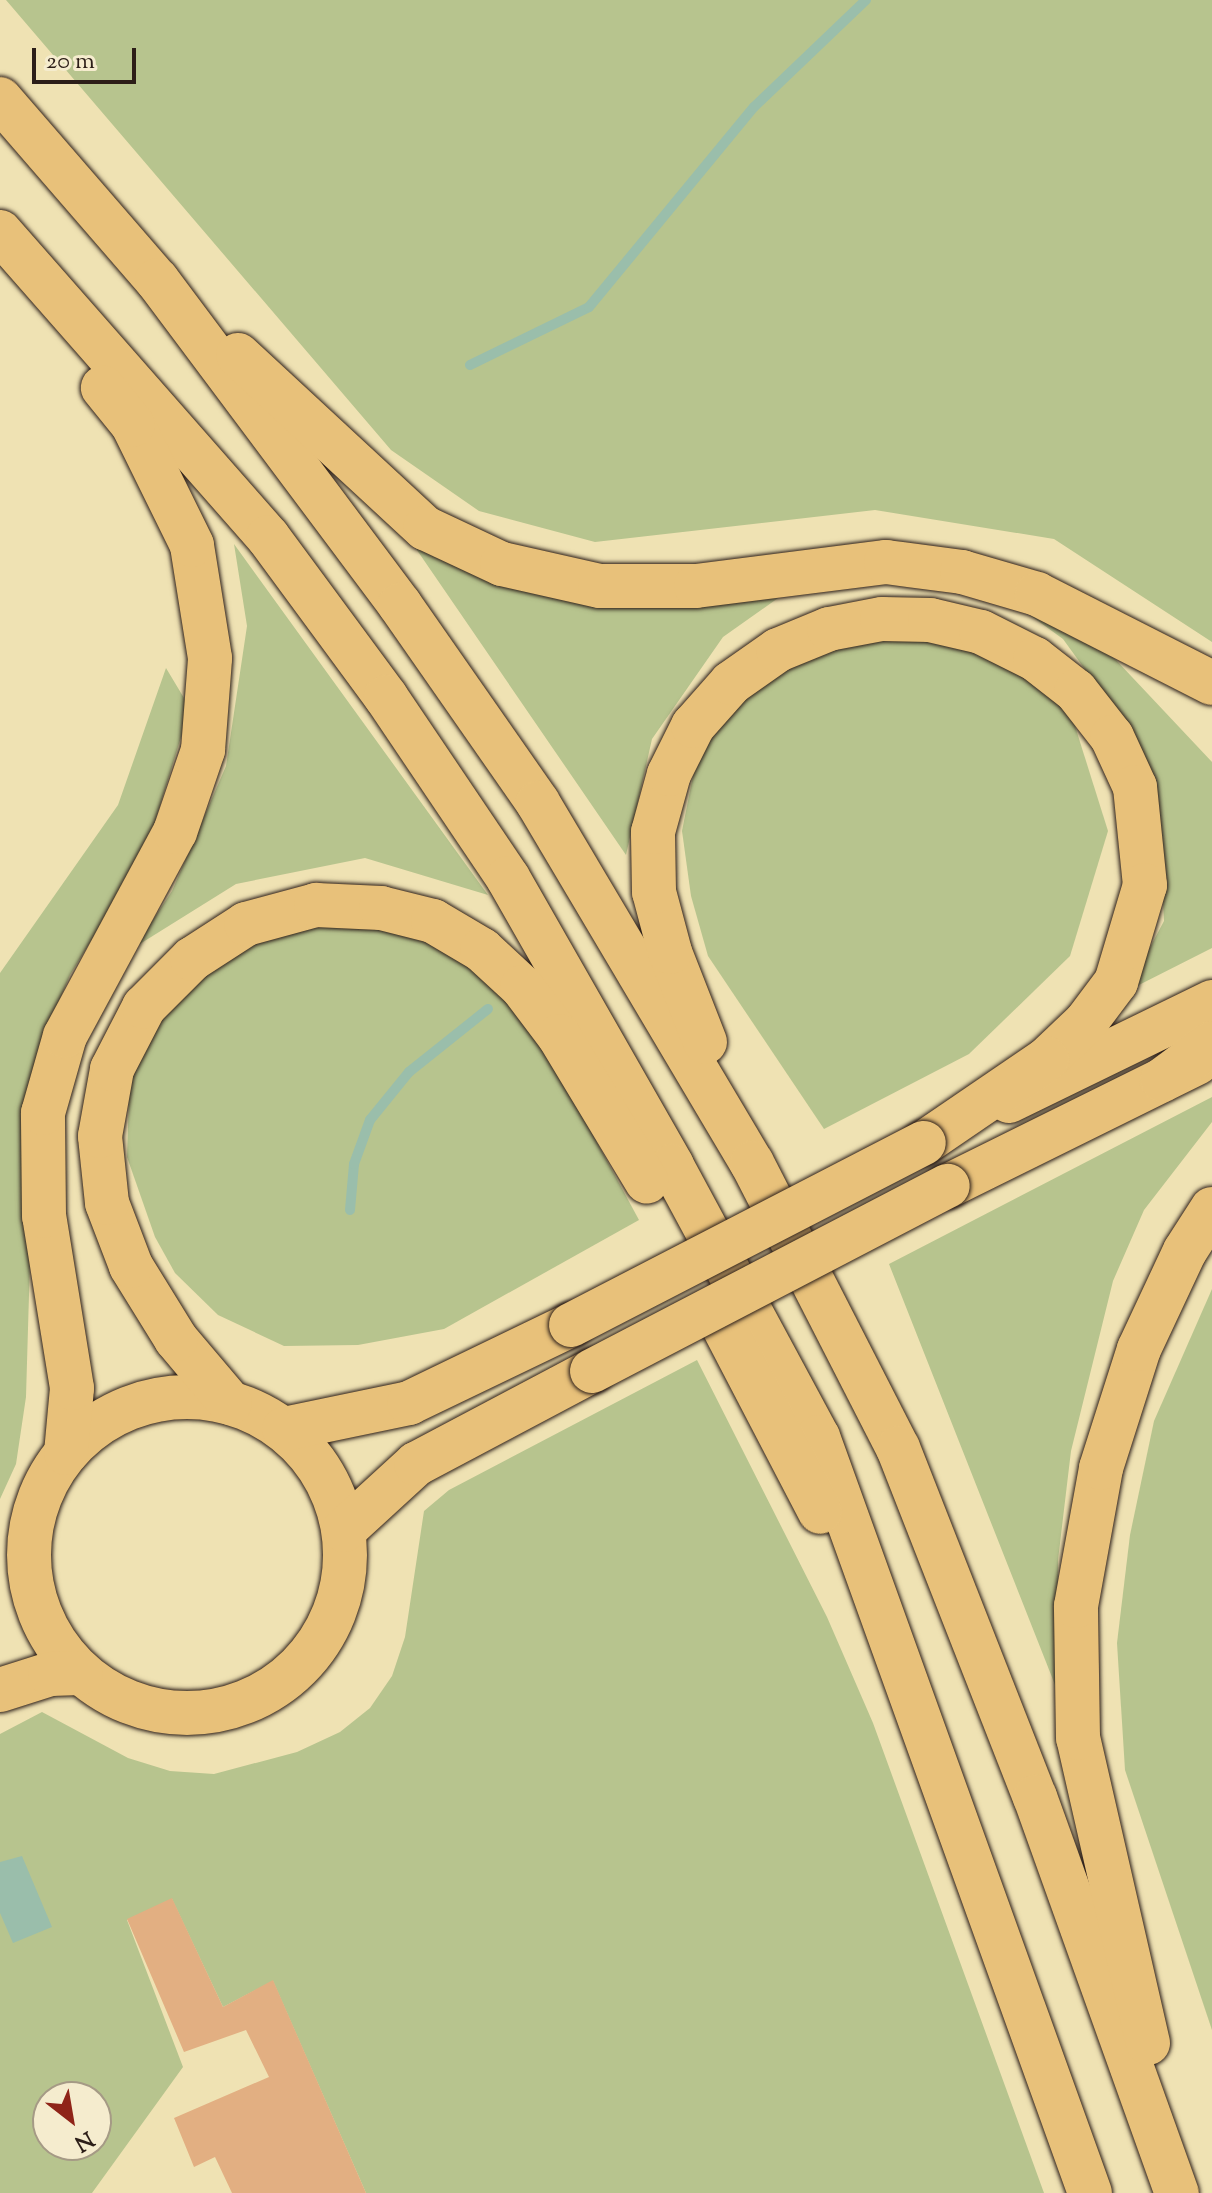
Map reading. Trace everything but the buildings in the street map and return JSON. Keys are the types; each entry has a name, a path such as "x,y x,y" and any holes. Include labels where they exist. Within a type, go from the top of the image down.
{"main road":[{"path":"0,99 157,280 400,605 538,803 752,1163 898,1448 1035,1797 1180,2193"},
{"path":"0,232 268,537 386,697 508,878 818,1437 1090,2193"},
{"path":"0,262 133,425 192,545 210,658 203,750 175,832 65,1036 43,1113 44,1216 71,1373 66,1453"},
{"path":"157,280 425,528 502,564 600,586 696,586 886,562 962,572 1037,594 1208,683"},
{"path":"752,1163 670,952 654,892 653,832 669,774 693,726 731,683 778,650 829,629 882,619 930,620 981,632 1035,659 1076,691 1112,737 1135,787 1143,842 1145,885 1135,932 1108,992 1047,1059 924,1143"},
{"path":"230,1403 151,1301 117,1232 107,1203 100,1136 112,1069 144,1007 192,959 246,924 316,905 381,908 433,921 482,950 522,987 559,1036 658,1200 905,1675"},
{"path":"284,1429 409,1403 571,1325 924,1143 1212,1002"},
{"path":"1162,1080 1212,1043"},
{"path":"344,1530 416,1464 948,1186 1212,1056"},
{"path":"1180,2193 1078,1738 1076,1606 1101,1468 1139,1349 1185,1251 1212,1209"},
{"path":"201,1397 230,1403 284,1429 324,1474 344,1530 342,1590 319,1644 276,1687 249,1701 191,1714 161,1712 105,1691 81,1673 44,1624 29,1564 37,1505 66,1453 88,1432 141,1404 201,1397"},
{"path":"0,1602 29,1564"},
{"path":"0,1690 50,1674 81,1673"}],"green space":[{"path":"6,0 1212,0 1212,642 1054,539 875,510 595,542 479,511 391,450"},
{"path":"397,521 452,557 795,586 723,637 652,739 626,855"},
{"path":"234,544 488,895 365,858 236,884 135,947 172,891 226,766 247,626"},
{"path":"1005,597 1100,643 1212,762 1212,948 1127,991 1164,921 1159,824 1128,729 1063,639"},
{"path":"863,637 965,638 1069,707 1108,831 1070,956 969,1054 824,1129 708,956 691,896 682,831 698,751 767,675"},
{"path":"166,668 190,708 146,851 70,975 36,1056 26,1397 16,1464 0,1499 0,973 118,805"},
{"path":"372,918 457,952 527,1013 639,1220 444,1329 358,1345 284,1346 218,1315 175,1273 155,1237 127,1157 130,1066 171,997 267,933"},
{"path":"1212,1097 1212,1122 1144,1210 1113,1281 1071,1451 1058,1560 1059,1695 889,1264"},
{"path":"1212,1289 1212,2030 1125,1770 1117,1643 1130,1535 1154,1421"},
{"path":"697,1360 827,1617 873,1723 1044,2193 366,2193 273,1981 223,2007 172,1899 127,1920 183,2067 92,2193 0,2193 0,1734 42,1712 128,1758 170,1771 214,1774 297,1752 340,1732 370,1708 392,1676 405,1637 424,1511 449,1490"}],"shaded area":[{"path":"22,1856 52,1927 13,1943 0,1913 0,1862"}],"waterway":[{"path":"470,365 589,307 754,107 866,0"},
{"path":"350,1210 354,1164 370,1120 409,1072 488,1009"}]}
